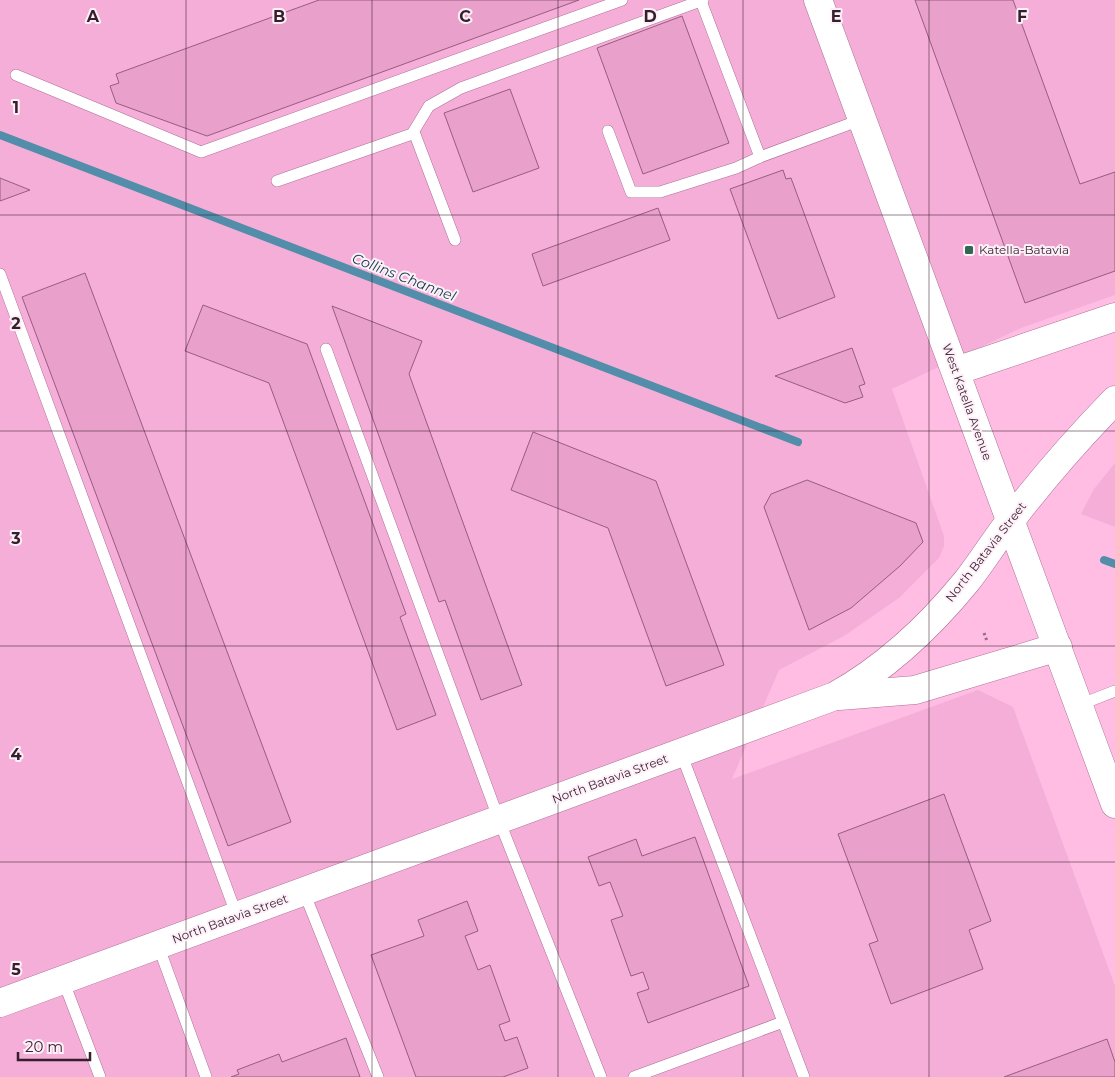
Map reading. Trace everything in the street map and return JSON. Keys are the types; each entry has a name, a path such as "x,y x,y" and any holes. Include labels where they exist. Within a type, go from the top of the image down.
{"street":[{"name":"West Katella Avenue","path":"818,0 1115,804"},
{"path":"956,371 1115,317"},
{"name":"North Batavia Street","path":"0,1003 835,696 857,684 897,652 932,618 966,582 1011,520 1054,466 1115,400"},
{"path":"835,696 915,690 1058,647"}],"lane":[{"path":"16,75 202,152 622,0"},
{"path":"277,181 412,134 429,106 460,88 702,0 760,157"},
{"path":"608,131 631,192 660,192 736,168 760,157 863,119"},
{"path":"414,132 455,240"},
{"path":"0,274 237,916"},
{"path":"326,349 499,820 601,1077"},
{"path":"1079,704 1115,691"},
{"path":"681,753 804,1077"},
{"path":"304,892 378,1077"},
{"path":"158,945 206,1077"},
{"path":"63,980 100,1077"},
{"path":"634,1077 783,1022"}],"shaded area":[{"path":"0,0 1115,0 1115,295 1021,328 892,389 944,536 944,546 939,558 899,598 844,636 779,670 732,779 978,690 1013,707 1115,986 1115,1077 0,1077"},
{"path":"1115,463 1115,527 1081,514 1094,489"}],"building":[{"path":"319,0 579,0 207,136 116,103 110,86 119,83 116,74"},
{"path":"915,0 1013,0 1080,184 1115,172 1115,271 1025,303"},
{"path":"682,16 729,143 643,174 597,48"},
{"path":"510,89 539,168 473,192 444,113"},
{"path":"783,170 786,179 791,178 835,297 778,319 730,189"},
{"path":"0,178 30,190 0,201"},
{"path":"658,208 670,240 543,286 532,254"},
{"path":"85,273 291,822 228,846 22,297"},
{"path":"203,305 307,344 406,614 400,617 436,715 397,730 269,383 185,351"},
{"path":"332,306 422,341 409,374 522,685 481,700 445,600 439,602"},
{"path":"852,348 865,384 859,386 863,397 845,403 775,376"},
{"path":"533,432 656,481 724,665 666,686 608,528 511,490"},
{"path":"807,480 916,523 923,542 900,566 851,608 809,630 764,507 771,494"},
{"path":"944,794 991,921 969,930 983,969 891,1004 869,944 878,941 838,834"},
{"path":"695,837 749,986 648,1023 637,993 649,989 643,972 631,976 611,920 623,916 610,882 599,886 588,857 636,839 642,856"},
{"path":"467,901 478,931 465,936 478,970 490,965 510,1021 499,1025 505,1041 517,1037 528,1068 503,1077 416,1077 371,955 424,936 418,920"},
{"path":"346,1038 360,1077 231,1077 239,1074 237,1070 279,1054 282,1062"},
{"path":"1107,1039 1115,1062 1115,1077 1004,1077"}],"waterway":[{"name":"Collins Channel","path":"0,135 798,442"},
{"name":"Collins Channel","path":"1104,560 1115,564"}],"place":[{"name":"Katella-Batavia","path":"969,250"}]}
